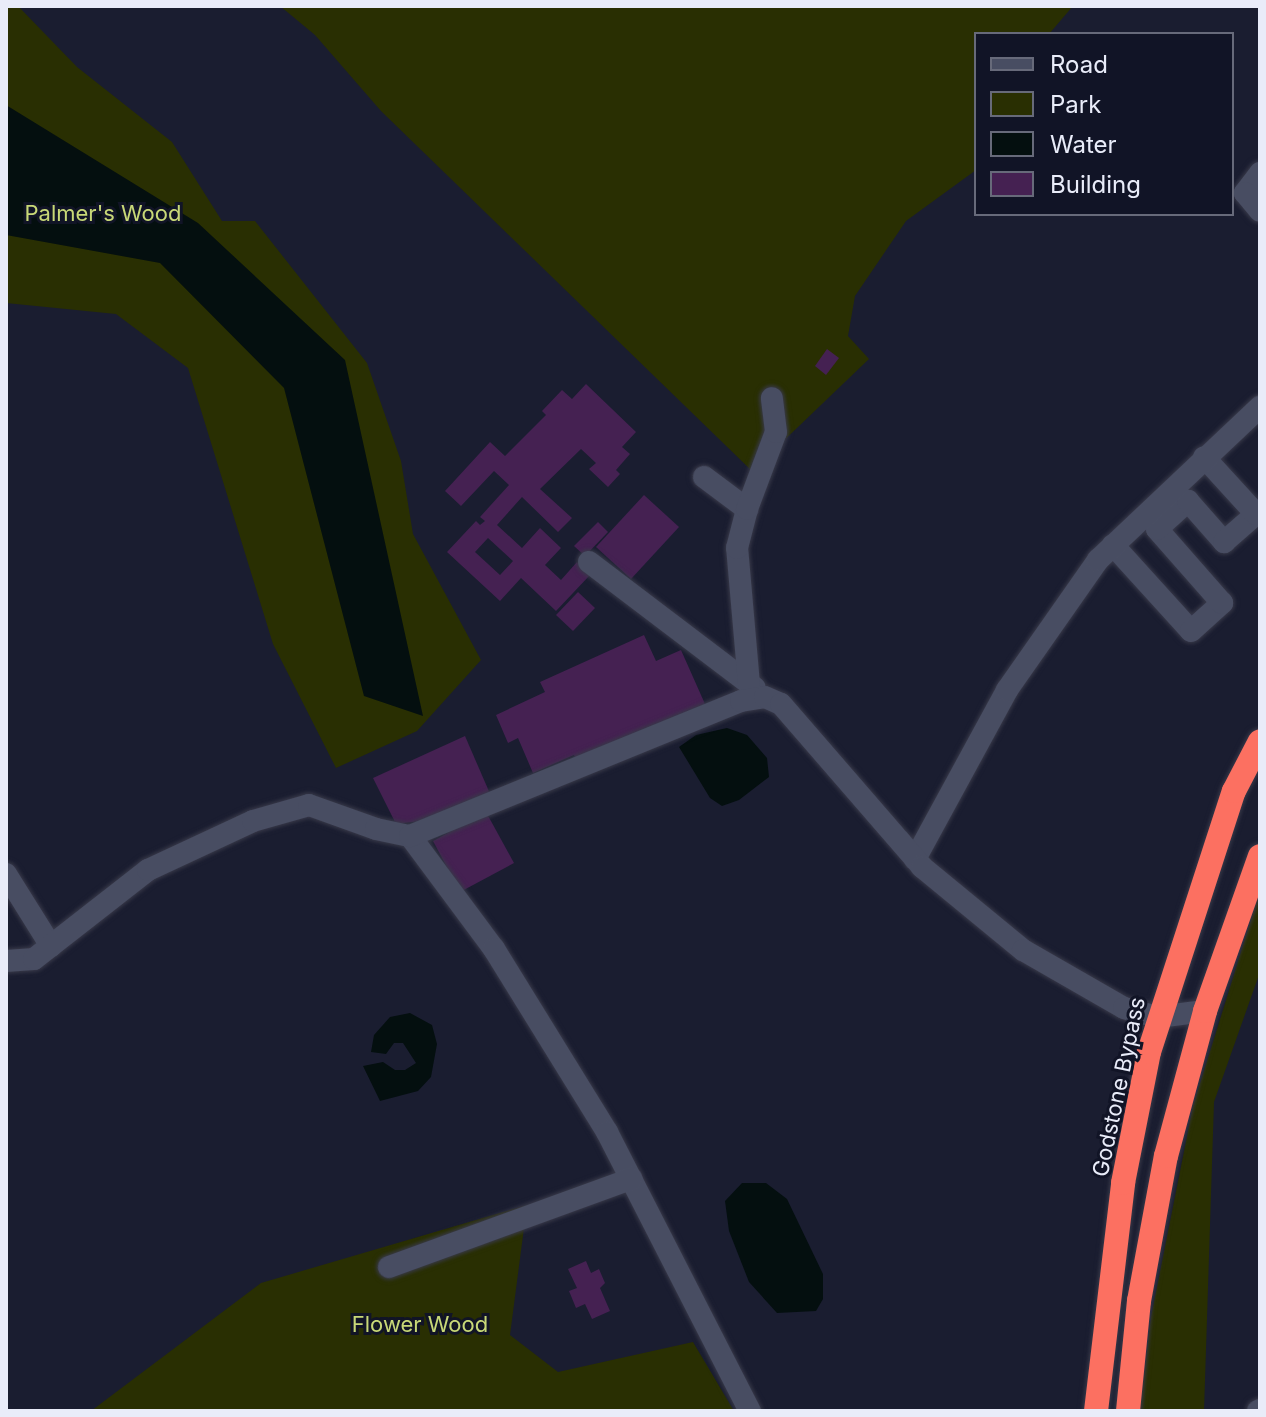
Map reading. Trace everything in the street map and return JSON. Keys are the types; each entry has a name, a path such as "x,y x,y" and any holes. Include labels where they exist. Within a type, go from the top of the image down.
{"highway":[{"name":"Godstone Bypass","path":"1096,1411 1123,1183 1158,1017 1234,791 1260,741"},
{"path":"1128,1411 1139,1301 1166,1156 1205,1011 1260,856"}],"lane":[{"path":"1260,173 1245,193 1260,211"},
{"path":"757,690 737,548 747,509 776,432 772,398"},
{"path":"915,859 1007,690 1098,560 1260,407"},
{"path":"1113,545 1191,631 1222,603 1157,529 1188,501 1224,542 1258,512 1204,457"},
{"path":"704,477 747,509"},
{"path":"589,562 757,690 781,704 915,859 1023,950 1124,1008 1158,1017 1205,1011"},
{"path":"9,967 34,959 172,856 291,808 309,805 376,829 410,836 741,701 757,690"},
{"path":"410,836 494,949 607,1132 750,1411"},
{"path":"6,874 51,946"},
{"path":"389,1267 631,1179"}],"green space":[{"name":"Palmer's Wood","path":"6,6 18,6 77,67 172,142 222,221 255,221 367,363 401,461 413,534 481,660 417,731 336,768 273,644 188,368 116,314 6,303"},
{"path":"280,6 1073,6 1051,32 974,32 974,171 906,221 855,296 848,336 869,359 752,471 381,111 315,35"},
{"path":"1260,891 1260,972 1214,1102 1204,1411 1140,1411 1151,1317 1193,1106"},
{"name":"Flower Wood","path":"527,1205 510,1335 558,1372 693,1342 734,1411 91,1411 261,1283"}],"water":[{"path":"6,105 198,223 345,360 423,716 364,696 284,388 160,263 6,235"},
{"path":"727,728 747,735 767,758 769,777 739,800 722,806 710,798 679,747 696,735"},
{"path":"410,1013 432,1025 437,1044 431,1077 418,1091 380,1101 363,1066 383,1062 395,1070 405,1070 416,1063 403,1043 394,1043 386,1054 371,1052 374,1035 390,1017"},
{"path":"742,1183 766,1183 787,1199 823,1274 823,1299 816,1311 777,1313 749,1282 729,1231 725,1201"}],"building":[{"path":"827,349 839,358 826,375 815,366"},
{"path":"586,384 636,432 622,447 630,454 616,470 620,474 608,487 589,469 596,463 581,449 540,489 572,518 558,532 522,497 497,525 522,548 540,528 561,548 545,565 561,580 577,562 590,575 556,611 521,578 500,601 447,552 476,521 480,525 485,521 480,517 509,485 494,471 461,506 445,491 490,442 505,456 546,415 542,411 562,390 572,399","holes":["488,538 513,561 500,575 475,552"]},
{"path":"644,495 679,527 631,579 596,547"},
{"path":"598,522 608,532 585,556 574,546"},
{"path":"578,592 595,608 573,631 556,615"},
{"path":"644,635 656,661 681,650 705,704 576,761 574,755 533,773 518,738 508,743 496,715 545,692 540,682"},
{"path":"465,736 491,796 429,820 396,824 373,778"},
{"path":"486,812 514,863 460,892 433,841"},
{"path":"586,1261 591,1273 599,1269 605,1283 600,1288 610,1311 592,1319 585,1304 576,1308 569,1291 577,1288 568,1269"}]}
